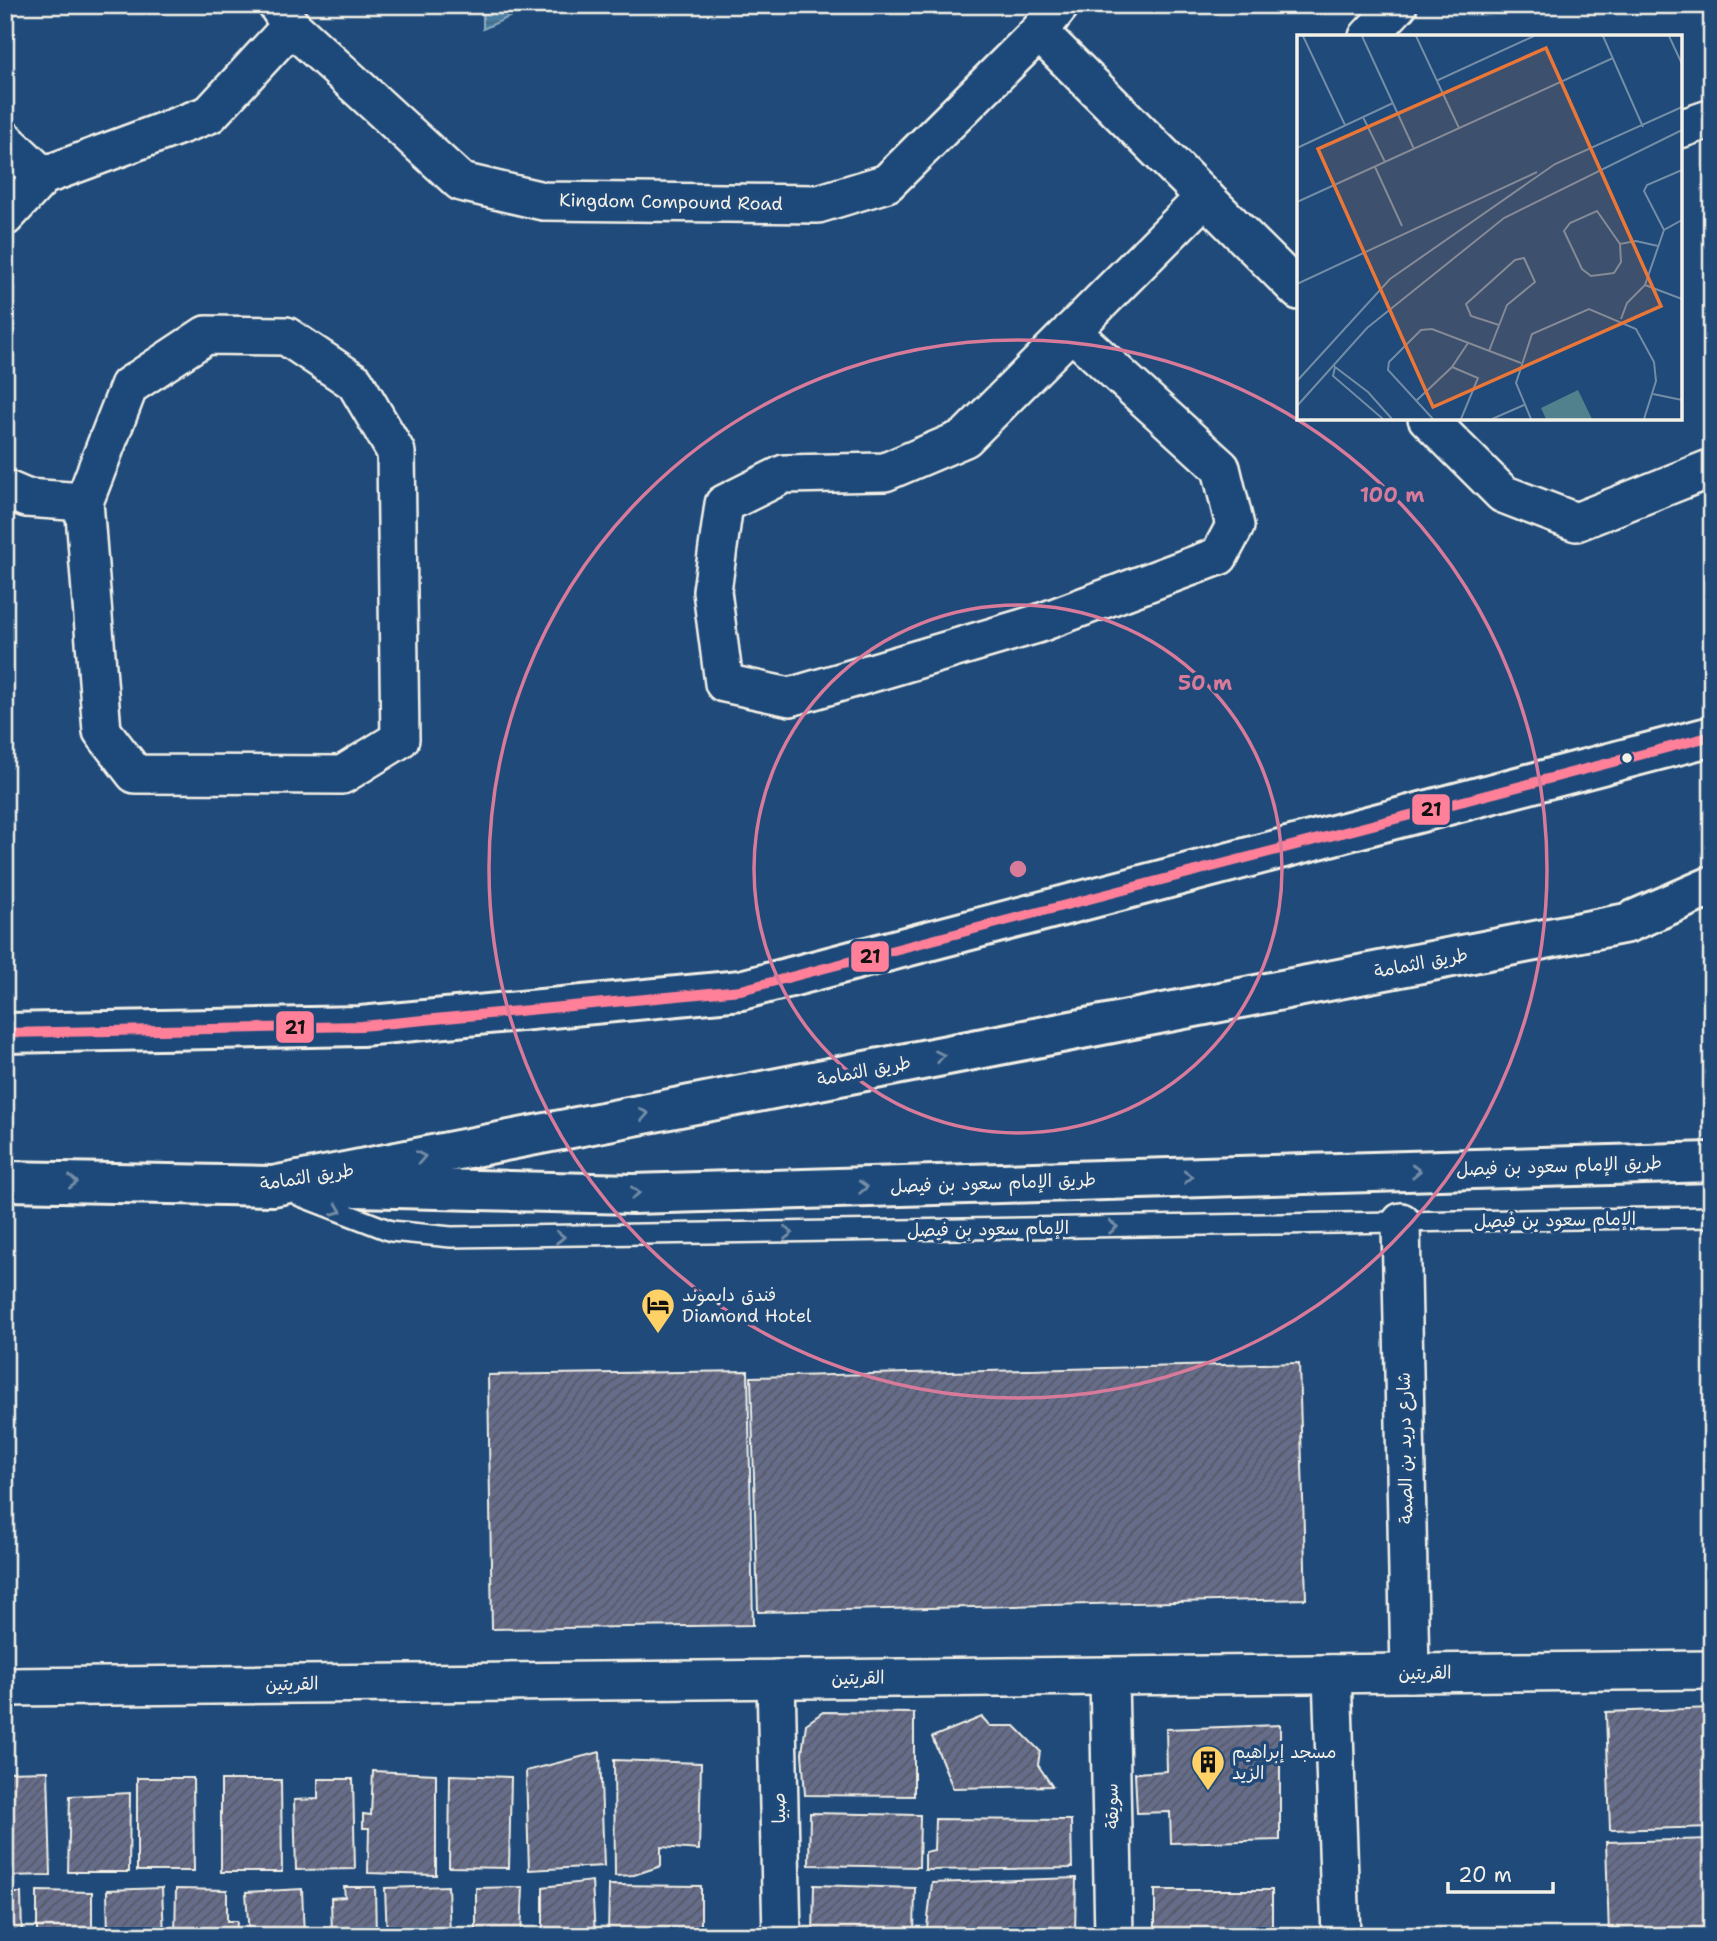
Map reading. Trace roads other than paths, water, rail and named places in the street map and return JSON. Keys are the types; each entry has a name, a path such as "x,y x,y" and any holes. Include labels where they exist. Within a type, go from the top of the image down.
{"main road":[{"path":"5,1033 361,1026 741,990 1712,736"},
{"name":"طريق الثمامة","path":"5,1181 273,1186 1627,923 1712,886"},
{"name":"طريق الإمام سعود بن فيصل","path":"273,1186 633,1194 1712,1162"}],"street":[{"path":"1370,35 1398,5"},
{"path":"5,217 43,176 210,114 284,16"},
{"name":"Kingdom Compound Road","path":"284,16 461,181 543,201 818,204 887,183 1049,19"},
{"path":"1049,19 1205,197 1297,289"},
{"path":"1682,128 1712,118"},
{"path":"5,140 43,176"},
{"path":"1072,331 1221,468 1235,526 1219,556 1037,624 790,697 724,683 712,591 723,504 784,474 886,472 965,438 1205,197"},
{"path":"206,335 286,336 355,382 396,452 400,739 342,775 135,775 102,730 84,502 129,386 206,335"},
{"path":"1429,420 1503,494 1576,522 1712,468"},
{"path":"5,489 26,498 84,502"},
{"name":"شارع دريد بن الصمة","path":"1401,1222 1410,1673"},
{"name":"القريتين","path":"5,1687 1712,1670"},
{"path":"1332,1674 1341,1936"},
{"name":"سويقة","path":"1109,1676 1114,1936"},
{"name":"صبيا","path":"776,1679 782,1936"}],"lane":[{"name":"الإمام سعود بن فيصل","path":"273,1186 391,1231 451,1237 1712,1217"}],"water":[{"path":"483,5 535,5 483,29"}],"place":[{"name":"فندق دايموند Diamond Hotel","path":"658,1335"},
{"name":"مسجد إبراهيم الزيد","path":"1208,1792"}]}
